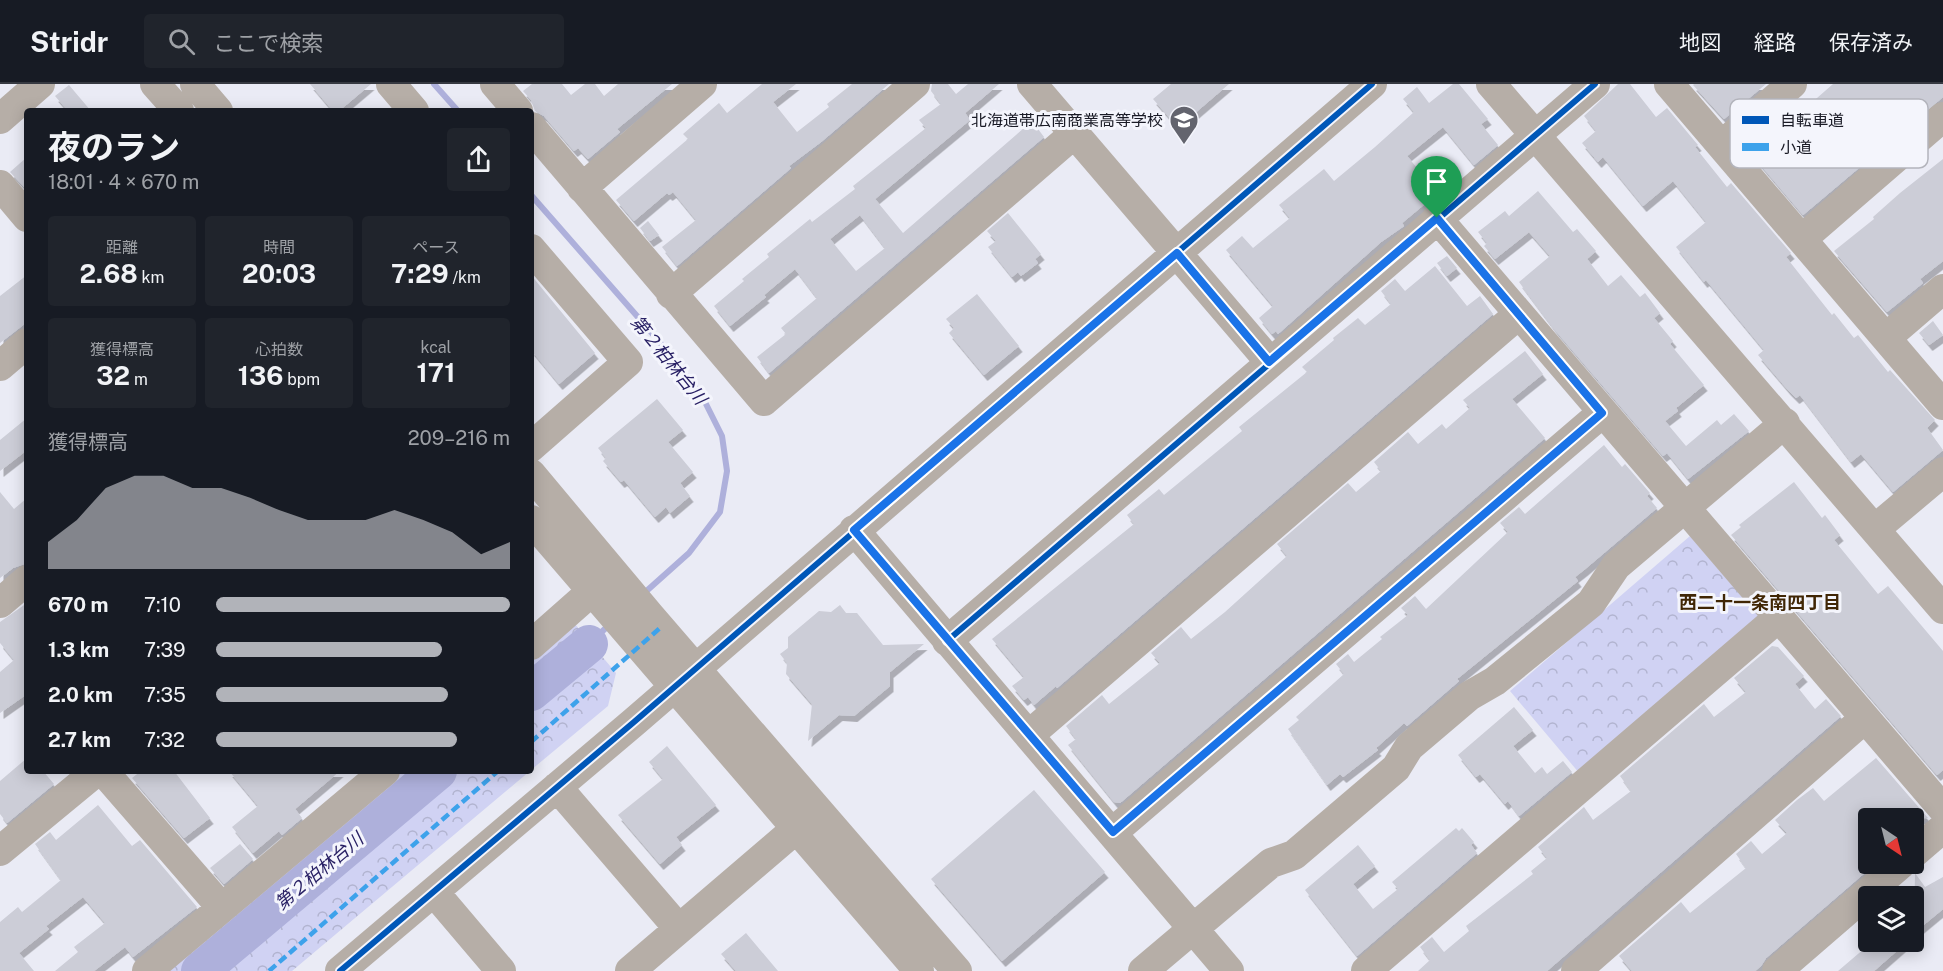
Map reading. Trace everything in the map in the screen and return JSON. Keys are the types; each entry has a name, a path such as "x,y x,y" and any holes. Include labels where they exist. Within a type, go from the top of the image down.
{"street":[{"path":"0,119 40,84"},
{"path":"155,84 175,108"},
{"path":"195,84 215,108"},
{"path":"391,84 411,108"},
{"path":"495,84 515,108"},
{"path":"582,188 702,84"},
{"path":"671,294 915,84"},
{"path":"1032,84 1269,362"},
{"path":"340,971 674,688 1372,84"},
{"path":"1491,84 1943,609"},
{"path":"947,641 1595,84"},
{"path":"1669,84 1730,154"},
{"path":"1775,99 1792,84"},
{"path":"1928,130 1943,117"},
{"path":"534,131 671,294 764,400 1075,133"},
{"path":"1722,145 1730,138"},
{"path":"1742,168 1943,405"},
{"path":"1802,239 1884,168"},
{"path":"0,185 24,213"},
{"path":"1437,218 1943,809"},
{"path":"534,253 627,362 534,444"},
{"path":"1887,337 1943,289"},
{"path":"1029,735 1519,314"},
{"path":"0,366 24,346"},
{"path":"1113,832 1602,413"},
{"path":"1143,971 1271,863 1294,855 1396,768 1408,747 1469,696 1495,681 1591,603 1616,566 1785,423"},
{"path":"1875,529 1943,472"},
{"path":"534,478 650,616 697,668 919,971"},
{"path":"534,524 674,688 807,818 957,971"},
{"path":"854,530 1229,971"},
{"path":"0,603 24,583"},
{"path":"534,643 596,598"},
{"path":"1366,971 1778,618"},
{"path":"1576,971 1864,719"},
{"path":"0,851 93,774"},
{"path":"106,774 222,908"},
{"path":"147,971 381,774"},
{"path":"557,787 678,929"},
{"path":"630,971 662,961 678,929 807,818"},
{"path":"1924,844 1943,828"},
{"path":"1778,971 1890,874"},
{"path":"434,892 501,971"}],"green space":[{"path":"1690,536 1761,619 1580,774 1510,691"},
{"path":"574,623 616,673 608,706 534,768 534,656"},
{"path":"394,774 526,774 292,971 160,971"}],"building":[{"path":"310,84 371,84 343,108 330,108"},
{"path":"532,84 562,84 571,95 585,84 595,84 604,96 618,84 672,84 617,129 620,132 588,159 578,148 574,151 544,116 535,111 531,100 523,91"},
{"path":"762,84 796,84 773,102 797,132 829,107 827,104 852,84 889,84 789,166 791,168 677,266 662,247 696,220 673,192 669,195 667,193 634,221 616,200 688,139 683,134 719,103 727,113"},
{"path":"932,84 948,84 956,94 968,84 999,84 965,113 970,120 875,199 903,233 1032,121 1044,137 769,373 757,357 786,334 781,328 817,298 795,269 764,295 766,297 730,326 714,306 769,257 767,254 810,219 812,222 855,189 853,186 926,128 919,120 941,104 931,91","holes":["860,215 885,248 856,271 830,239"]},
{"path":"1171,84 1229,84 1181,125 1174,123 1153,99"},
{"path":"1453,84 1459,84 1488,119 1481,124 1498,145 1474,165 1443,127 1407,156 1438,193 1402,223 1404,226 1381,242 1278,334 1276,331 1272,334 1259,318 1273,306 1226,250 1242,236 1253,248 1290,218 1279,205 1324,169 1334,181 1375,147 1414,112 1403,99 1417,87 1429,103"},
{"path":"1618,84 1630,84 1656,117 1667,108 1698,145 1695,147 1727,187 1731,183 1791,253 1786,257 1832,315 1834,313 1854,338 1858,335 1888,372 1890,370 1935,420 1927,428 1943,450 1893,492 1861,454 1851,462 1800,395 1796,398 1758,355 1764,350 1676,247 1706,222 1673,181 1643,206 1603,157 1598,162 1582,143 1596,131 1584,116"},
{"path":"1694,84 1766,84 1748,99 1730,99 1730,114 1724,119"},
{"path":"1833,84 1943,84 1943,97 1928,110 1928,99 1816,99"},
{"path":"69,85 88,108 65,108 55,96"},
{"path":"1943,159 1943,261 1920,279 1923,283 1887,312 1834,251"},
{"path":"24,160 24,187 10,172"},
{"path":"1763,168 1859,168 1803,215"},
{"path":"1538,191 1573,232 1577,229 1596,251 1587,259 1608,286 1621,275 1640,297 1645,293 1660,313 1654,318 1673,341 1670,344 1704,385 1676,408 1678,411 1665,421 1686,446 1717,420 1721,425 1734,414 1749,431 1688,479 1667,453 1663,456 1554,329 1519,282 1550,256 1529,232 1495,259 1484,246 1487,243 1478,232 1505,211 1509,216"},
{"path":"1008,213 1041,254 1035,259 1038,263 1021,276 1018,272 1012,277 988,247 996,241 987,231"},
{"path":"648,221 659,235 650,241 640,228"},
{"path":"1447,256 1457,268 1447,276 1437,263"},
{"path":"1435,266 1467,306 1480,296 1493,314 1057,688 1056,686 1034,705 1028,697 1024,700 1012,686 1024,677 992,639 1134,524 1127,515 1159,489 1164,495 1242,431 1239,427 1307,372 1302,367 1334,340 1333,338 1358,318 1365,325 1391,304 1381,291 1395,279 1405,291"},
{"path":"24,277 24,324 0,343 0,296"},
{"path":"534,279 595,353 559,384 534,354"},
{"path":"977,294 1019,346 984,375 949,333 954,328 946,319"},
{"path":"1933,321 1943,335 1929,345 1919,333"},
{"path":"1525,351 1543,374 1512,399 1545,438 1120,803 1114,802 1068,745 1076,739 1066,726 1102,695 1109,704 1160,663 1151,653 1181,627 1191,639 1225,612 1287,556 1277,544 1348,483 1356,492 1381,471 1374,462 1408,432 1418,444 1442,424 1446,429 1470,408 1463,400"},
{"path":"657,399 683,430 668,442 693,472 680,483 690,496 670,513 666,507 655,517 624,480 621,482 603,461 606,458 598,448"},
{"path":"24,420 24,452 0,471 0,440"},
{"path":"1604,445 1622,467 1625,464 1650,493 1647,496 1657,508 1575,577 1578,581 1457,679 1459,681 1407,726 1404,723 1376,748 1378,750 1343,777 1340,774 1327,785 1288,729 1299,720 1296,717 1344,674 1336,664 1348,654 1354,662 1382,639 1380,637 1408,615 1401,608 1415,596 1426,609 1508,532 1500,523 1519,507 1525,514"},
{"path":"1794,482 1822,518 1825,515 1840,535 1834,540 1878,594 1888,586 1943,651 1943,770 1937,775 1731,535 1741,527 1739,525"},
{"path":"0,492 14,509 24,501 24,564 13,568 0,578"},
{"path":"24,605 24,696 0,713 0,672 14,660 0,643 0,622"},
{"path":"840,605 846,613 857,613 883,645 924,644 890,672 890,686 854,716 839,715 808,741 812,704 786,674 787,663 780,654 788,648 788,637 819,611 831,612"},
{"path":"1772,646 1778,647 1804,676 1795,684 1815,709 1826,699 1841,716 1547,971 1418,971 1430,960 1420,947 1432,937 1444,952 1469,931 1466,926 1533,874 1531,871 1547,858 1538,847 1584,807 1593,820 1631,791 1620,776 1704,704 1714,717 1746,692 1734,678"},
{"path":"1514,707 1533,730 1513,746 1535,773 1542,767 1547,774 1563,761 1572,772 1519,816 1508,801 1505,804 1480,774 1476,777 1458,755"},
{"path":"667,746 716,805 676,837 682,845 660,864 618,815 663,779 649,762"},
{"path":"1876,758 1919,808 1858,808 1858,874 1863,874 1766,958 1755,971 1632,971 1619,956 1681,902 1690,913 1746,868 1736,854 1751,841 1762,854 1787,833 1775,820 1797,800 1813,788 1824,801"},
{"path":"24,761 24,774 46,774 54,784 7,823 0,814 0,781"},
{"path":"137,774 176,774 210,818 184,838 132,778"},
{"path":"231,774 336,774 295,809 302,818 282,835 279,831 253,853 232,827 258,806"},
{"path":"1034,790 1105,872 1002,961 931,879"},
{"path":"98,805 132,846 140,840 197,907 133,957 125,947 94,971 55,971 78,952 74,947 105,923 83,897 46,926 49,929 19,953 34,971 0,971 0,922 18,907 22,912 61,880 35,844 50,832 56,840"},
{"path":"1456,828 1459,831 1462,828 1474,842 1471,845 1477,853 1357,956 1305,890 1358,845 1375,866 1353,884 1373,909 1398,889 1392,882"},
{"path":"240,844 253,859 224,884 210,868"},
{"path":"1915,874 1925,887 1943,877 1943,909 1924,925 1924,886 1915,886"},
{"path":"746,933 778,971 736,971 721,954"},
{"path":"1860,952 1896,952 1874,971 1838,971"}],"waterway":[{"name":"第２柏林台川","path":"434,84 455,108"},
{"name":"第２柏林台川","path":"534,198 658,340 702,396 722,436 727,471 720,512 689,553 642,595"},
{"name":"第２柏林台川","path":"589,644 610,624"},
{"name":"第２柏林台川","path":"534,690 589,644"},
{"name":"第２柏林台川","path":"200,971 434,774"}],"marked path":[{"path":"534,739 660,628"},
{"path":"269,971 495,774"}],"cycle path":[{"path":"340,971 634,722 1372,84"},
{"path":"947,641 1595,84"}],"place":[{"name":"北海道帯広南商業高等学校","path":"1184,146"}],"district":[{"name":"西二十一条南四丁目","path":"1760,602"}],"route":[{"path":"1437,218 1602,413 1113,832 854,530 1177,253 1269,362 1437,218"}]}
